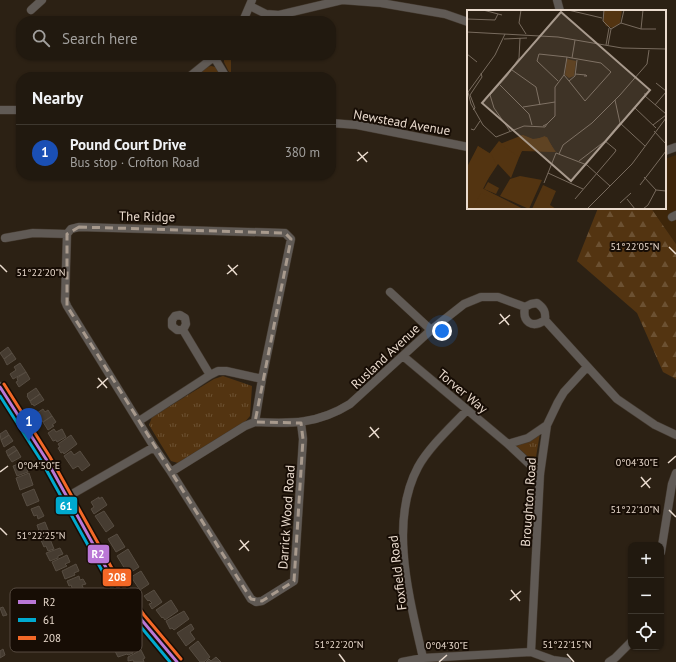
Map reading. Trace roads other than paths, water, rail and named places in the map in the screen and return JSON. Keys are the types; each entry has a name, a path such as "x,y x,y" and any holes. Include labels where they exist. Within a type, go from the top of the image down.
{"main road":[{"path":"0,387 46,459 100,558 118,588"},
{"path":"142,620 176,662"}],"street":[{"path":"245,16 251,3 266,14 279,15 342,0 381,1 445,14 467,22"},
{"path":"557,0 560,10"},
{"path":"31,10 41,2"},
{"path":"195,72 210,60"},
{"path":"217,60 223,72"},
{"path":"0,110 16,110"},
{"name":"Newstead Avenue","path":"336,123 357,125 467,147"},
{"path":"666,151 676,147"},
{"name":"The Ridge","path":"67,234 71,229 79,227 286,233 291,239 262,379"},
{"path":"5,238 34,233 67,234 66,306 171,472 245,426 255,422 262,379 226,371 218,371 139,421"},
{"path":"390,292 431,330"},
{"name":"Rusland Avenue","path":"255,422 284,424 301,423 336,413 350,404 431,330 464,304 481,297 498,297 525,307 537,303 543,307 546,313 545,320 617,399 655,425 676,435"},
{"path":"525,307 524,313 526,320 532,324 540,324 545,320"},
{"path":"183,330 210,375"},
{"name":"Torver Way","path":"403,356 508,444 540,474"},
{"name":"Broughton Road","path":"531,652 540,474 547,425 564,392 587,367"},
{"name":"Foxfield Road","path":"423,658 413,613 405,565 403,527 407,493 418,466 427,453 467,410"},
{"name":"Darrick Wood Road","path":"171,472 251,599 256,602 262,601 294,581 303,439 301,423"},
{"path":"508,444 528,438 547,425"},
{"path":"67,497 154,446"},
{"path":"663,542 672,484 676,473"},
{"path":"609,662 628,645"},
{"path":"402,662 423,658 531,652 553,660 567,662"}],"place":[{"name":"Pound Court Drive","path":"29,441"}]}
